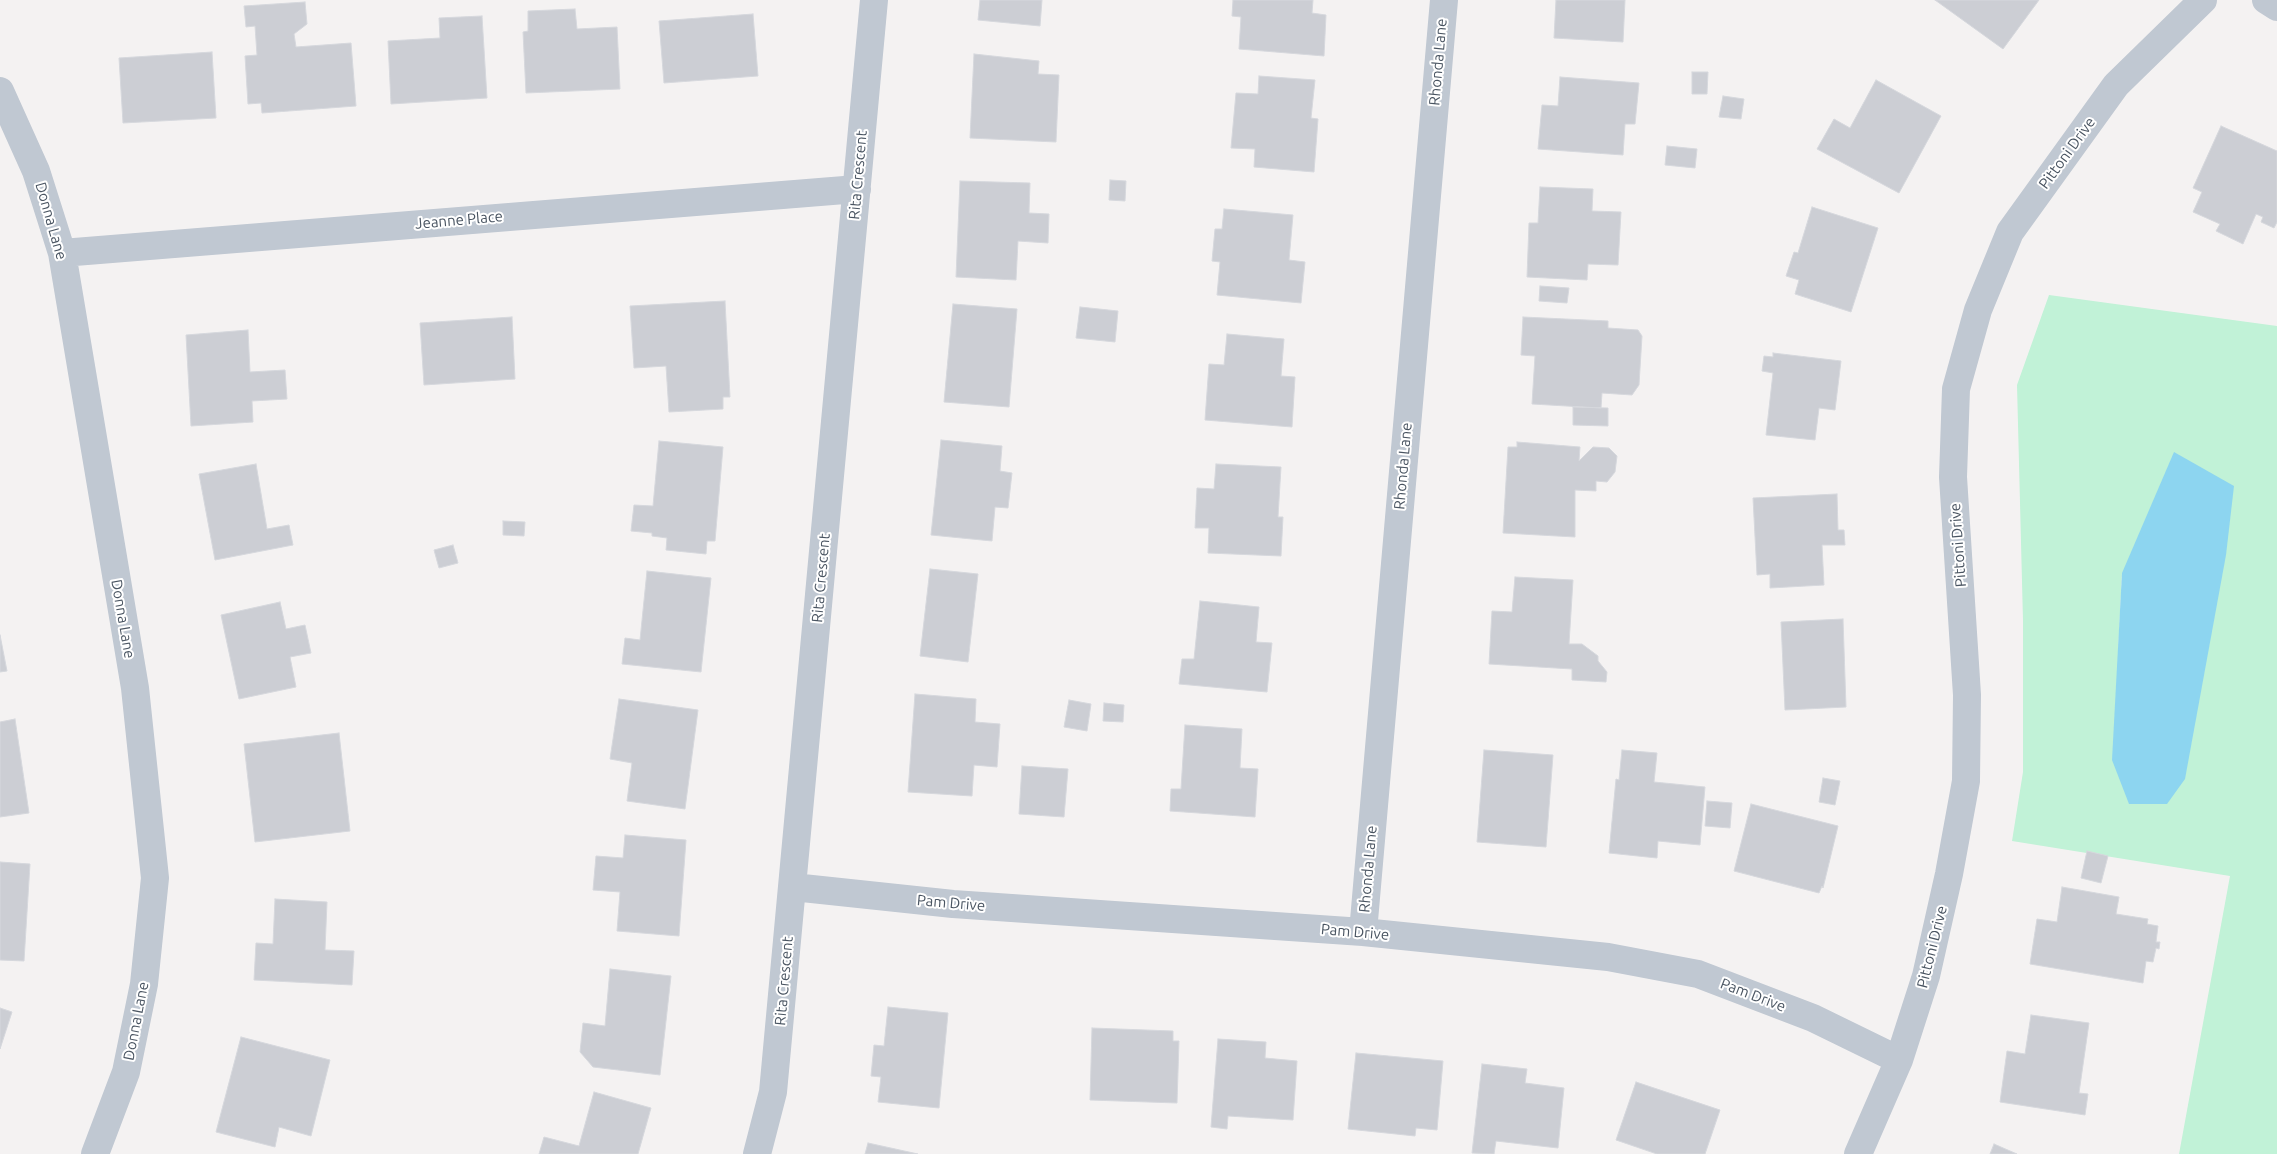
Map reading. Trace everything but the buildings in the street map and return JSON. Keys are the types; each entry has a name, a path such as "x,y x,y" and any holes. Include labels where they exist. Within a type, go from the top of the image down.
{"street":[{"name":"Rita Crescent","path":"758,1154 773,1092 874,0"},
{"name":"Rhonda Lane","path":"1363,932 1444,0"},
{"name":"Pittoni Drive","path":"1858,1154 1899,1060 1926,976 1949,874 1966,781 1967,695 1953,477 1956,389 1978,310 2010,232 2116,85 2203,0"},
{"path":"2266,0 2277,7"},
{"name":"Donna Lane","path":"0,91 36,171 62,252 135,688 155,878 144,984 128,1062 95,1154"},
{"name":"Jeanne Place","path":"62,252 857,188"},
{"name":"Pam Drive","path":"792,887 953,904 1363,932 1608,957 1698,974 1812,1018 1899,1060"}],"green space":[{"path":"2049,295 2277,326 2277,1154 2179,1154 2230,876 2012,841 2023,772 2023,621 2017,385","holes":["2226,555 2118,653 2122,573"]}],"water":[{"path":"2174,452 2234,486 2226,555 2185,779 2167,804 2129,804 2112,760 2122,573"}]}
